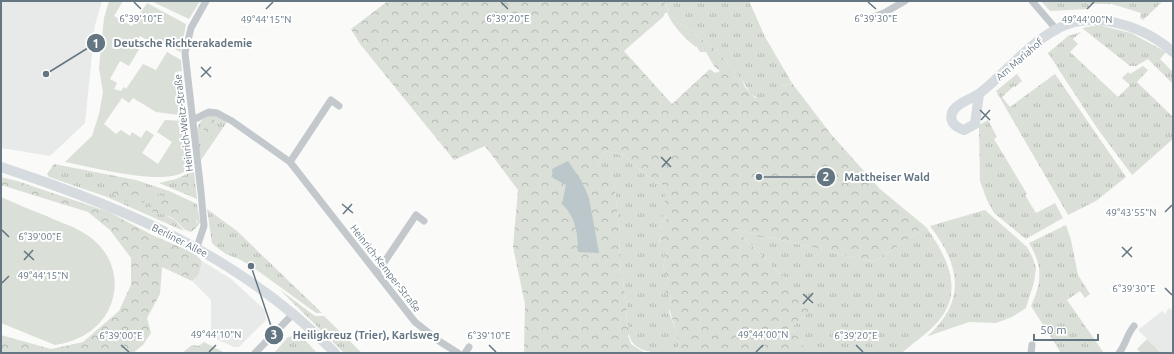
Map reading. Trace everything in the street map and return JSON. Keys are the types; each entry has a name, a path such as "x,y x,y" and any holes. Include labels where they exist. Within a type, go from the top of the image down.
{"street":[{"name":"Heinrich-Weitz-Straße","path":"197,247 204,226 202,192 186,53 191,28 206,1"},
{"path":"868,19 884,13 905,1"},
{"path":"1032,1 1056,29"},
{"name":"Am Mariahof","path":"979,94 1043,37 1068,24 1084,22 1116,23 1147,35 1173,52"},
{"path":"290,162 331,100 339,106"},
{"name":"Heinrich-Kemper-Straße","path":"193,120 209,112 225,116 290,162 415,322 438,341 458,353"},
{"name":"Berliner Allee","path":"1,167 129,214 197,247 244,276 294,314 335,353"},
{"path":"377,273 416,215 424,221"},
{"path":"255,353 294,314"},
{"path":"1119,353 1126,343 1128,333 1134,326"}],"shaded area":[{"path":"1,1 102,1 95,25 85,123 50,156 1,148"},
{"path":"568,161 581,180 589,198 599,253 578,252 573,220 567,209 562,204 566,185 553,178 552,169"},
{"path":"202,261 231,279 265,310 266,320 239,347 234,347 214,338 211,330 211,300 192,281 199,274"},
{"path":"1169,308 1173,311 1173,353 1161,353 1138,330 1162,311 1165,314"}],"green space":[{"path":"109,1 123,1 114,16 132,26 147,3 186,24 181,52 160,42 157,46 140,36 136,43 141,46 129,66 120,61 110,79 117,83 114,89 121,91 124,87 126,89 143,64 156,70 167,52 181,60 182,71 175,72 177,91 184,91 187,116 156,112 133,98 129,103 122,98 104,124 116,134 121,130 130,136 132,132 141,138 146,130 154,135 142,153 158,164 172,142 157,132 165,120 186,121 192,165 182,173 171,176 142,176 65,162 92,136 99,114 103,92 99,68 104,18"},
{"path":"151,1 200,1 189,19"},
{"path":"388,1 664,1 669,12 665,13 663,17 624,51 672,104 710,69 715,73 720,71 714,66 706,52 700,52 697,47 680,32 668,14 717,51 742,80 745,87 755,98 759,98 766,104 770,104 770,97 778,94 780,87 792,83 830,133 880,189 926,227 874,262 735,229 814,307 791,328 804,345 798,353 676,353 679,345 669,308 671,296 666,293 665,289 665,284 669,280 663,268 666,253 661,247 659,240 661,223 667,219 661,214 661,207 665,204 664,186 647,176 625,156 606,151 596,165 599,167 603,176 610,177 614,181 620,237 619,259 627,305 626,324 630,331 628,336 631,344 645,353 524,353 525,304 513,247 518,190 485,146 454,160 360,44 351,29"},
{"path":"664,1 749,1 765,37 792,83 782,86 778,94 770,99 770,104 766,104 751,94 742,80 717,51 668,14 667,12 669,11"},
{"path":"1041,1 1163,1 1143,20 1140,18 1141,13 1112,4 1089,4 1089,9 1050,11"},
{"path":"1098,25 1131,33 1166,52 1160,59 1173,72 1173,84 1148,59 1136,66 1130,66 1082,28"},
{"path":"1081,32 1073,39 1078,44 1070,52 1118,97 1130,85 1122,78 1128,72 1130,74 1143,66 1148,70 1137,82 1173,117 1173,139 1132,175 1097,128 1048,53 1068,36"},
{"path":"1017,74 1022,81 1002,97 1010,107 1055,74 1126,177 1096,201 1068,215 996,91"},
{"path":"215,115 227,122 201,160 197,138 198,126 201,121 207,117"},
{"path":"208,119 214,119 216,132 213,136 207,138 203,126 204,122"},
{"path":"988,120 997,137 994,139 1027,194 1025,195 1036,213 1055,203 1063,218 1026,239 994,213 987,200 980,181 979,125"},
{"path":"606,151 625,156 647,176 664,186 666,198 663,216 667,219 661,223 659,242 666,252 663,268 669,280 665,284 666,293 671,296 669,312 677,334 679,345 676,353 659,353 643,350 632,342 629,335 628,326 626,324 627,305 619,259 620,237 614,181 603,176 596,165"},
{"path":"54,164 136,180 169,191 197,204 200,222 198,226 197,220 165,215 176,221 184,231 107,197 49,177 47,174"},
{"path":"194,171 197,199 159,183 176,179"},
{"path":"1,177 109,212 152,235 194,253 202,261 199,274 192,281 162,267 160,294 147,318 151,333 143,345 133,353 1,353 1,335 51,349 83,342 119,311 131,285 131,258 110,230 88,212 1,185"},
{"path":"122,178 136,183 149,195 143,203 135,204 118,199 109,187 111,180"},
{"path":"180,180 190,182 194,187 193,191 188,192 179,184"},
{"path":"159,195 171,199 183,206 192,214 198,226 191,232 184,229 170,217 153,213 151,205"},
{"path":"1,197 83,232 96,242 108,258 114,278 115,288 113,299 105,316 86,334 71,341 55,345 1,323"},
{"path":"207,209 237,231 322,313 316,313 254,268 241,260 226,254 215,246 212,243"},
{"path":"985,210 1027,247 1032,256 1036,268 1034,282 1026,308 1012,317 996,323 969,322 928,336 941,323 949,309 954,296 955,282 953,268 948,255 930,226"},
{"path":"1066,225 1071,240 1078,275 1090,294 1085,298 1080,291 1067,300 1104,353 1061,353 1031,306 1039,282 1039,267 1034,251 1029,243"},
{"path":"926,227 945,258 949,270 951,293 949,304 939,320 902,353 798,353 804,345 791,328 814,307 735,229 874,262"},
{"path":"279,289 315,316 324,316 362,353 344,353"},
{"path":"295,336 305,340 317,353 274,353 288,337"},
{"path":"1147,339 1161,353 1141,353 1137,349"},
{"path":"204,342 225,353 182,353 192,345 199,346"}],"place":[{"name":"Deutsche Richterakademie","path":"46,74"},
{"name":"Mattheiser Wald","path":"759,177"},
{"name":"Heiligkreuz (Trier), Karlsweg","path":"251,266"}]}
